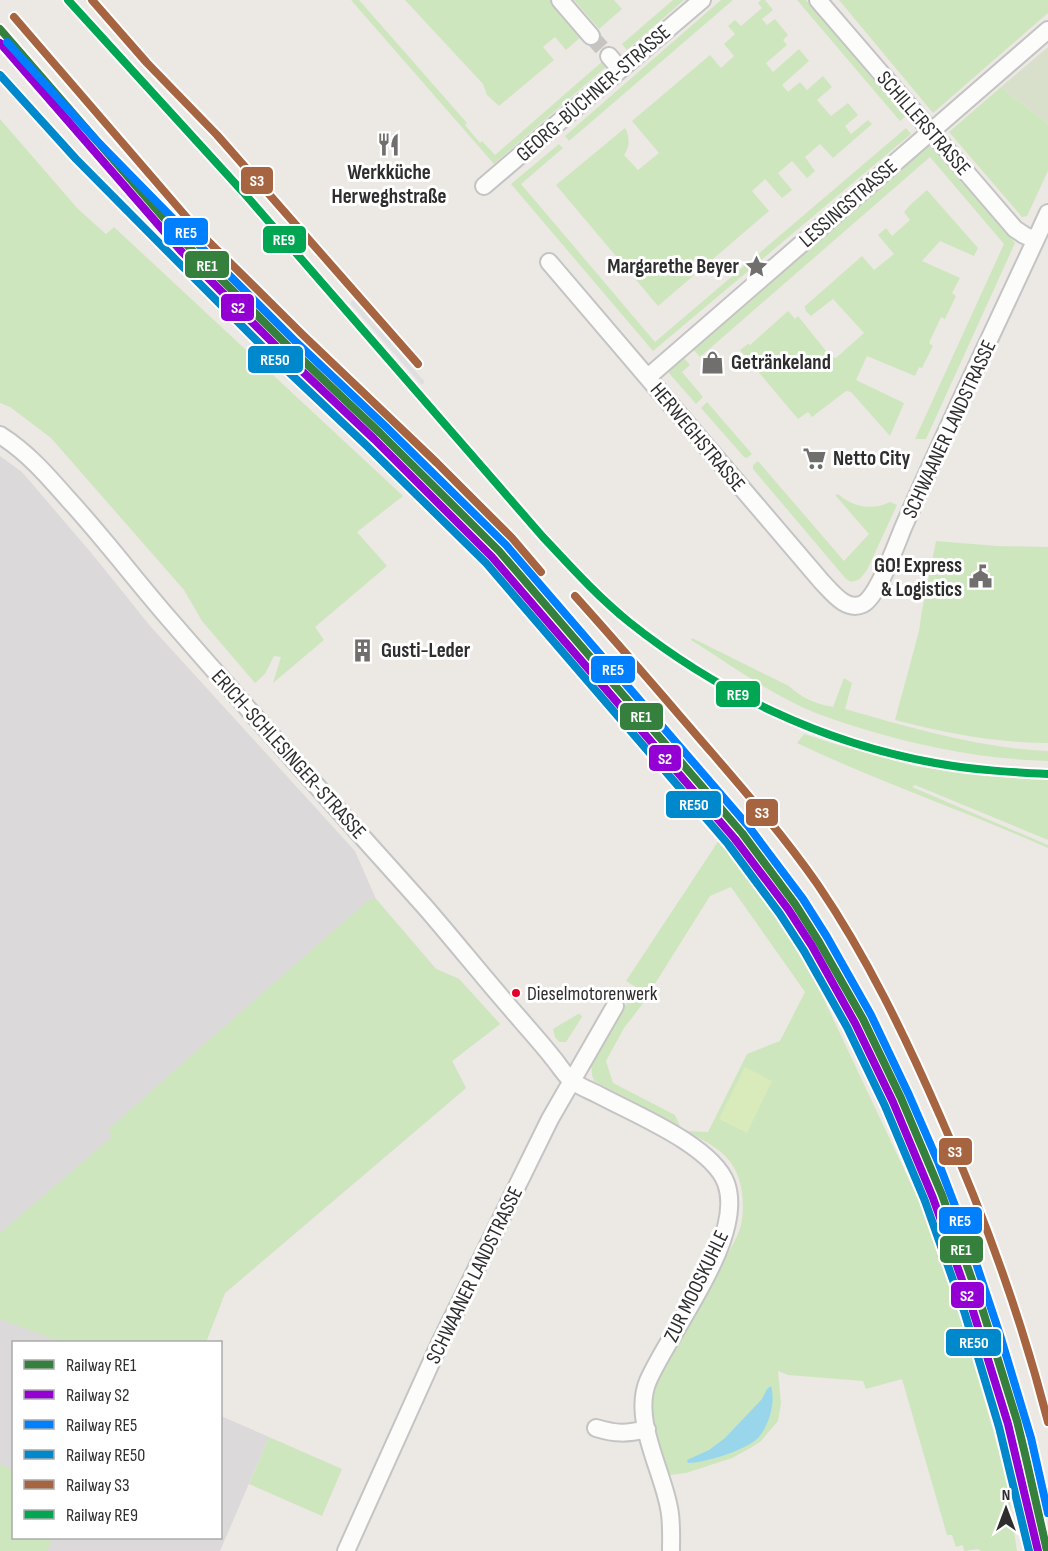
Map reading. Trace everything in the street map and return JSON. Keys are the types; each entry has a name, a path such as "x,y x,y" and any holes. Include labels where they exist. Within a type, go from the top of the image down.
{"street":[{"path":"560,0 591,36"},
{"name":"GEORG-BÜCHNER-STRASSE","path":"490,181 702,0"},
{"name":"SCHILLERSTRASSE","path":"818,0 1015,229 1035,240"},
{"name":"LESSINGSTRASSE","path":"648,377 1048,30"},
{"path":"609,56 620,69"},
{"name":"SCHWAANER LANDSTRASSE","path":"851,606 863,604 873,594 882,578 905,523 1048,213"},
{"name":"HERWEGHSTRASSE","path":"549,262 822,582 840,601 851,606"},
{"name":"ERICH-SCHLESINGER-STRASSE","path":"0,435 14,444 47,474 167,617 429,912 572,1080"},
{"name":"SCHWAANER LANDSTRASSE","path":"346,1551 445,1332 550,1119 615,1006"},
{"name":"ZUR MOOSKUHLE","path":"572,1080 694,1147 721,1173 728,1190 728,1222 722,1243 646,1387 643,1406 647,1429 669,1507 671,1551"},
{"path":"596,1428 625,1434 647,1429"}],"shaded area":[{"path":"0,456 22,472 151,627 355,851 376,899 436,969 459,979 500,1024 452,1061 466,1088 225,1293 206,1341 12,1341 12,1539 222,1539 222,1416 269,1437 220,1551 0,1551"}],"green space":[{"path":"351,0 359,0 467,123 465,125 480,143 482,141 495,155 604,60 608,65 494,164"},
{"path":"405,0 552,0 583,35 566,50 555,37 543,47 554,60 499,106 487,95 483,84"},
{"path":"574,0 614,0 622,9 599,29"},
{"path":"673,0 684,0 627,50 622,44"},
{"path":"721,0 733,0 569,141 565,136"},
{"path":"765,0 773,10 762,19 767,25 775,19 788,35 783,40 787,45 766,63 773,72 799,49 809,61 782,85 788,92 800,82 807,90 823,76 832,87 817,100 831,116 848,103 858,115 845,126 851,134 868,120 872,124 833,158 820,144 805,157 815,171 807,178 792,161 778,173 792,190 782,198 765,179 752,191 769,211 658,306 556,185 625,128 629,142 624,155 638,170 659,153 632,121 710,55 721,68 734,56 724,44 735,34 728,26 735,20 741,26 762,8 758,3"},
{"path":"797,0 806,0 905,117 900,121"},
{"path":"839,0 1048,0 1048,13 933,113"},
{"path":"1048,47 1048,124 1001,87"},
{"path":"1001,87 1048,124 1048,171 1027,216 1022,217 949,132"},
{"path":"0,119 78,209 106,234 114,227 403,496 357,532 387,566 315,627 324,640 273,683 281,657 274,656 265,674 255,683 202,621 184,590 51,438 10,407 0,403"},
{"path":"906,128 911,134 653,351 511,184 559,144 563,148 521,184 655,342"},
{"path":"929,145 1015,243 926,439 915,439 1004,244 930,157 700,357 692,348"},
{"path":"927,190 978,248 974,256 940,241 922,261 960,278 952,293 956,296 945,319 941,317 929,343 933,346 922,368 919,367 915,376 867,356 856,380 904,403 890,436 851,392 846,391 812,417 808,412 798,419 740,350 750,345 788,311 795,319 798,316 830,356 836,358 864,333 833,299 811,316 804,307 862,256 874,270 894,254 878,235 886,228 892,236 910,220 904,212"},
{"path":"684,358 690,365 682,372 703,397 696,404 668,372"},
{"path":"707,402 752,454 747,458 701,408"},
{"path":"758,461 844,561 869,534 835,495 838,494 856,505 870,507 890,502 897,505 867,570 860,579 851,582 846,579 753,469 753,465"},
{"path":"936,541 1048,547 1048,743 971,736 895,720 919,631"},
{"path":"692,638 789,686 815,702 833,707 844,678 852,683 845,709 920,730 971,741 1048,751 1048,761 1000,758 953,751 883,735 832,719 775,693 691,640"},
{"path":"804,734 915,766 984,776 1048,780 1048,840 915,785 912,787 1048,845 1048,848 859,771 797,743"},
{"path":"723,834 753,875 803,955 919,1201 958,1309 1005,1472 1017,1551 980,1551 979,1549 964,1551 963,1545 956,1547 952,1535 947,1535 902,1379 866,1389 863,1381 788,1375 778,1371 781,1403 778,1421 761,1441 732,1458 686,1473 670,1475 654,1427 655,1391 660,1376 736,1239 743,1209 742,1192 731,1163 717,1149 687,1131 708,1132 747,1054 780,1041 805,992 731,887 710,896 641,1006 624,1028 606,1061 613,1083 675,1115 680,1126 594,1081 591,1064 636,987 626,981"},
{"path":"370,899 376,899 436,969 459,979 500,1024 452,1061 466,1088 225,1293 206,1341 58,1341 0,1319 0,1233 113,1136 108,1130"},
{"path":"578,1014 582,1017 566,1042 559,1042 553,1029"},
{"path":"745,1067 772,1081 747,1133 719,1119"},
{"path":"269,1437 342,1469 322,1516 249,1484"},
{"path":"0,1464 12,1470 12,1539 53,1539 47,1551 0,1551"}],"water":[{"path":"771,1386 773,1399 770,1414 758,1438 725,1455 688,1463 687,1460 709,1450 725,1438 762,1399"}],"tunnel":[{"path":"591,36 609,56"}],"railway":[{"path":"353,303 422,382"}],"rail line":[{"name":"RE9","path":"68,0 243,192 542,536 595,592 629,622 663,648 735,693 773,712 852,743 935,763 977,769 1048,774"},
{"name":"S3","path":"92,0 147,63 217,135 418,364"},
{"name":"S3","path":"14,17 201,234 437,463 512,538 541,572"},
{"name":"RE1","path":"0,29 188,246 499,551 742,833 795,904 863,1019 901,1098 942,1195 982,1308 1017,1421 1047,1551"},
{"name":"RE5","path":"7,42 96,140 194,240 506,545 749,827 803,899 871,1015 939,1164 971,1248 1000,1335 1031,1438 1048,1513"},
{"name":"S2","path":"0,43 182,252 492,557 735,839 788,909 812,946 855,1023 893,1102 933,1198 973,1311 1008,1424 1038,1551"},
{"name":"RE50","path":"0,75 76,159 175,259 486,563 728,844 780,914 847,1027 885,1106 925,1201 965,1314 999,1427 1029,1551"},
{"name":"S3","path":"575,596 767,818 818,885 853,940 913,1056 972,1191 1014,1305 1048,1422"}],"place":[{"name":"Werkküche Herweghstraße","path":"389,144"},
{"name":"Margarethe Beyer","path":"757,266"},
{"name":"Getränkeland","path":"713,362"},
{"name":"Netto City","path":"815,458"},
{"name":"GO! Express & Logistics","path":"980,577"},
{"name":"Gusti-Leder","path":"363,650"},
{"name":"Dieselmotorenwerk","path":"516,993"}]}
